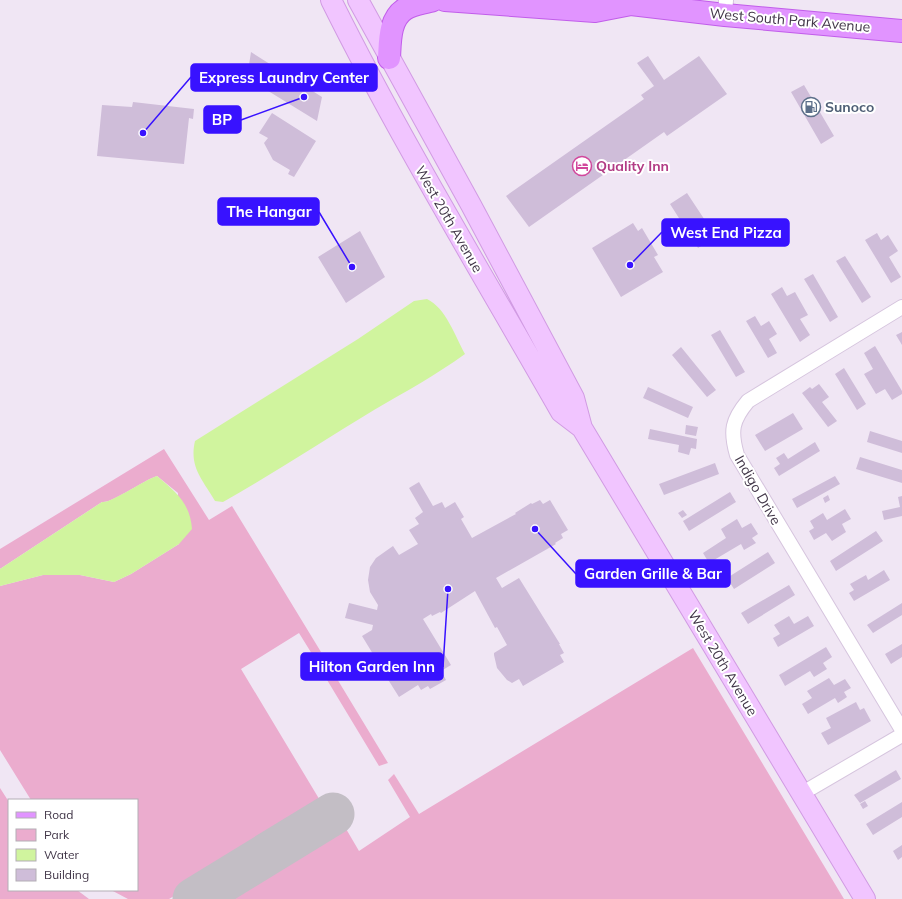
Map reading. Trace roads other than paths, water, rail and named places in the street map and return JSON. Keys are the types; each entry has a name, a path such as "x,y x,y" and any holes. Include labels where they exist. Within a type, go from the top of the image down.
{"main road":[{"name":"West 20th Avenue","path":"331,0 375,88 474,265 561,412 582,428"},
{"name":"West 20th Avenue","path":"358,0 574,398 582,428 865,899"},
{"path":"389,58 391,32 399,14 406,8 433,0"},
{"name":"West South Park Avenue","path":"445,0 596,11 626,2 726,8 902,31"}],"street":[{"name":"Indigo Drive","path":"902,307 748,401 738,413 733,424 732,440 737,455 902,730"},
{"path":"801,794 902,735"}],"water":[{"path":"427,299 434,303 445,316 465,354 432,376 242,491 223,502 215,501 201,479 195,466 195,441 358,339 414,301"},
{"path":"157,476 181,499 191,520 192,529 179,544 131,574 114,582 80,575 43,575 0,586 0,569 102,502 106,502 119,496"}],"place":[{"name":"BP","path":"304,97"},
{"name":"Sunoco","path":"811,107"},
{"name":"Express Laundry Center","path":"143,133"},
{"name":"Quality Inn","path":"582,166"},
{"name":"West End Pizza","path":"630,265"},
{"name":"The Hangar","path":"352,267"},
{"name":"Garden Grille & Bar","path":"535,529"},
{"name":"Hilton Garden Inn","path":"448,589"}]}
